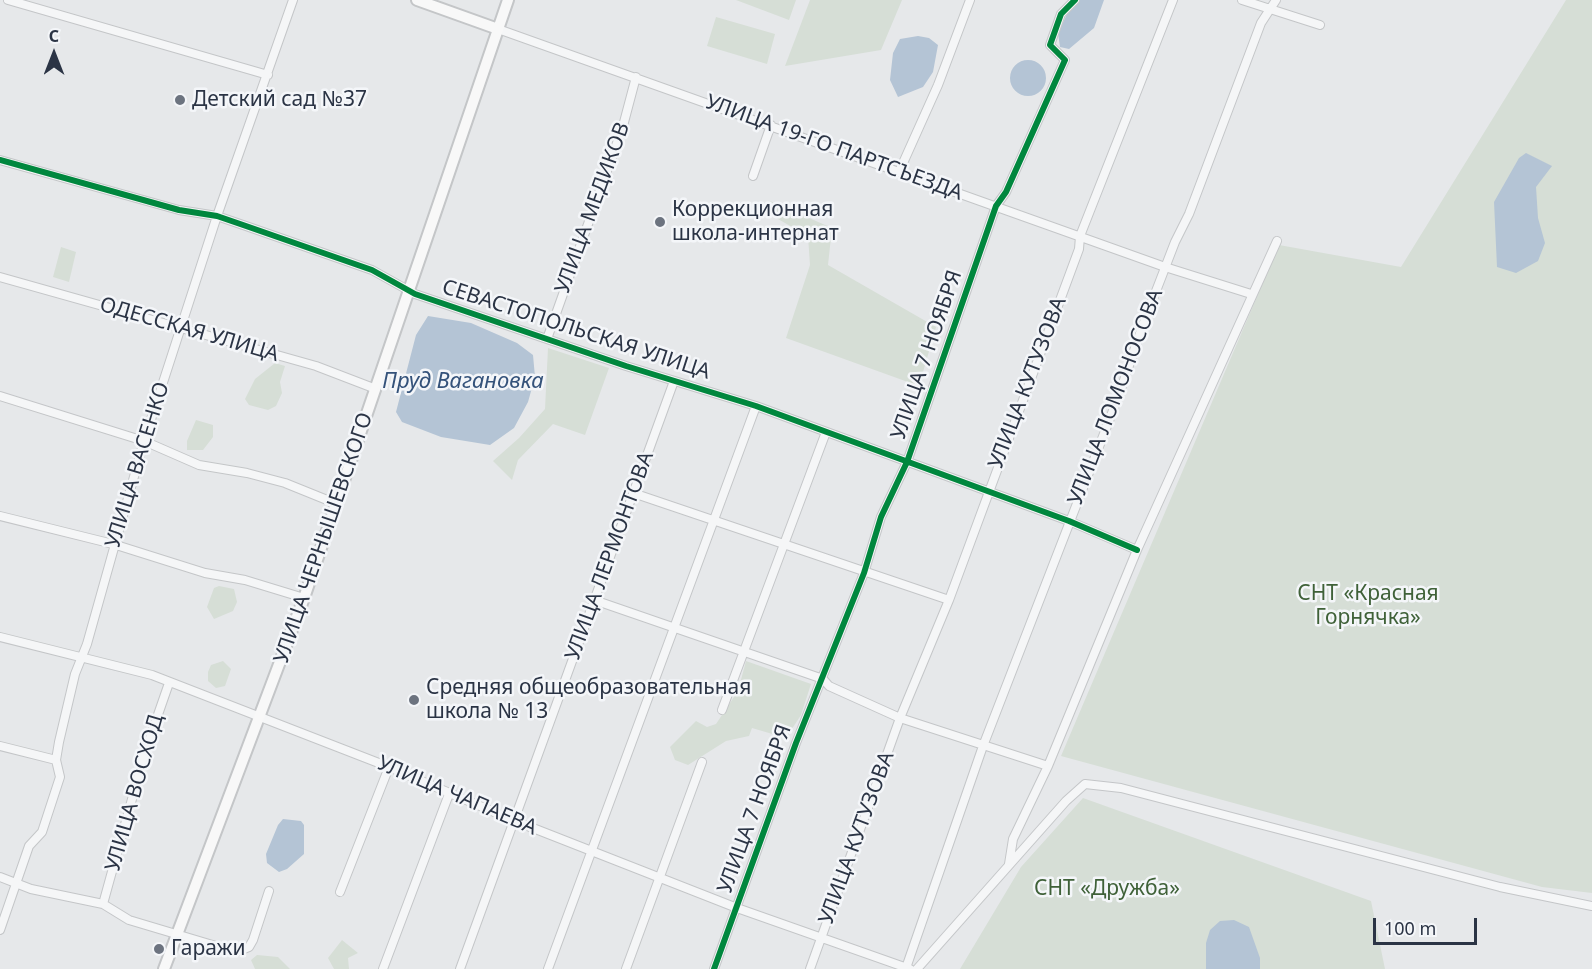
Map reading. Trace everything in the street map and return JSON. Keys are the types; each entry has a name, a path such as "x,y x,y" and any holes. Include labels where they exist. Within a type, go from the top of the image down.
{"street":[{"path":"8,0 268,75"},
{"name":"УЛИЦА ВАСЕНКО","path":"0,930 29,846 42,832 60,777 56,760 75,674 82,659 113,544 217,216 293,0"},
{"name":"УЛИЦА 19-ГО ПАРТСЪЕЗДА","path":"417,0 1165,267 1251,294"},
{"name":"УЛИЦА ЧЕРНЫШЕВСКОГО","path":"164,969 304,598 508,0"},
{"path":"899,172 938,85 970,0"},
{"name":"УЛИЦА 7 НОЯБРЯ","path":"714,969 795,743 823,679 864,573 881,517 907,462 996,206 1006,192 1065,60 1050,45 1061,14 1075,0"},
{"name":"УЛИЦА КУТУЗОВА","path":"810,969 900,718 949,600 1078,249 1080,237 1173,0"},
{"path":"1242,0 1320,25"},
{"name":"УЛИЦА ЛОМОНОСОВА","path":"908,968 984,746 1165,267 1189,213 1261,23 1276,0"},
{"name":"УЛИЦА МЕДИКОВ","path":"547,339 623,126 636,77"},
{"path":"753,176 771,125"},
{"name":"СЕВАСТОПОЛЬСКАЯ УЛИЦА","path":"0,160 179,210 217,216 372,270 410,291 547,339 756,406 1069,521 1137,550"},
{"path":"1008,865 1013,839 1048,766 1137,550 1251,294 1277,241"},
{"name":"ОДЕССКАЯ УЛИЦА","path":"0,277 316,366 376,389"},
{"name":"УЛИЦА ЛЕРМОНТОВА","path":"460,969 674,381"},
{"path":"0,396 144,441 199,465 247,473 285,483 337,504"},
{"path":"548,969 756,406"},
{"path":"722,710 826,432"},
{"path":"633,493 949,600"},
{"path":"0,516 113,544 205,573 245,580 304,598"},
{"path":"594,600 823,679 829,686 900,718 1048,766"},
{"name":"УЛИЦА ЧАПАЕВА","path":"0,637 152,675 389,767 514,821 737,908 908,968"},
{"name":"УЛИЦА ВОСХОД","path":"103,904 145,752 169,683"},
{"path":"0,746 56,760"},
{"path":"626,969 702,762"},
{"path":"340,892 389,767"},
{"path":"917,969 1066,801 1085,784 1094,784 1500,887 1592,906"},
{"path":"383,969 449,794"},
{"path":"0,877 31,889 103,904 129,920 230,951 243,951 253,940 269,891"}],"green space":[{"path":"736,0 796,0 789,20"},
{"path":"810,0 902,0 881,50 785,66"},
{"name":"СНТ «Красная Горнячка»","path":"1566,0 1592,0 1592,893 1542,887 1061,756 1279,245 1401,267"},
{"path":"716,17 775,34 767,64 707,46"},
{"path":"770,201 832,228 828,265 936,327 919,386 786,338 810,265 808,236 762,210"},
{"path":"61,247 76,252 69,282 53,277"},
{"path":"548,348 609,368 585,435 553,424 518,460 512,480 493,461 519,438 545,409"},
{"path":"275,363 285,366 280,382 282,393 276,406 268,410 249,405 245,399 255,379"},
{"path":"196,420 213,425 213,437 203,450 187,450 187,441"},
{"path":"219,586 234,589 237,602 233,611 214,619 207,607 214,588"},
{"path":"223,661 231,669 225,686 216,688 208,681 208,672 211,665"},
{"path":"746,661 811,684 801,715 786,738 752,728 749,736 726,741 688,765 675,760 670,747 696,721 707,727 716,724 738,691"},
{"name":"СНТ «Дружба»","path":"1083,798 1371,901 1385,969 960,969 1021,867"},
{"path":"342,940 358,953 348,958 349,969 334,969 328,958"},
{"path":"257,955 278,957 290,969 255,969 251,960"}],"water":[{"path":"1079,0 1104,0 1094,28 1069,49 1060,47 1058,33 1068,12"},
{"path":"918,36 929,38 938,45 933,72 923,87 898,97 890,80 893,53 900,39"},
{"path":"1028,60 1041,65 1046,78 1041,91 1028,96 1015,91 1010,78 1015,65"},
{"path":"1526,153 1552,166 1536,187 1538,218 1545,243 1538,261 1516,273 1497,267 1494,202 1519,158"},
{"name":"Пруд Вагановка","path":"428,316 471,323 517,343 533,355 535,377 528,402 514,428 490,445 441,437 402,422 396,412 416,335"},
{"path":"283,819 301,821 304,825 304,854 287,869 279,872 267,863 266,854 278,825"},
{"path":"1234,920 1249,927 1260,958 1260,969 1206,969 1206,943 1210,930 1220,921"}],"cycle path":[{"path":"714,969 796,743 864,573 881,517 907,462 996,206 1006,192 1065,60 1050,45 1061,14 1075,0"},
{"path":"0,160 179,210 217,216 372,270 415,294 626,366 756,406 1069,521 1137,550"}],"place":[{"name":"Детский сад №37","path":"180,100"},
{"name":"Коррекционная школа-интернат","path":"660,222"},
{"name":"Средняя общеобразовательная школа № 13","path":"414,700"},
{"name":"Гаражи","path":"159,949"}]}
